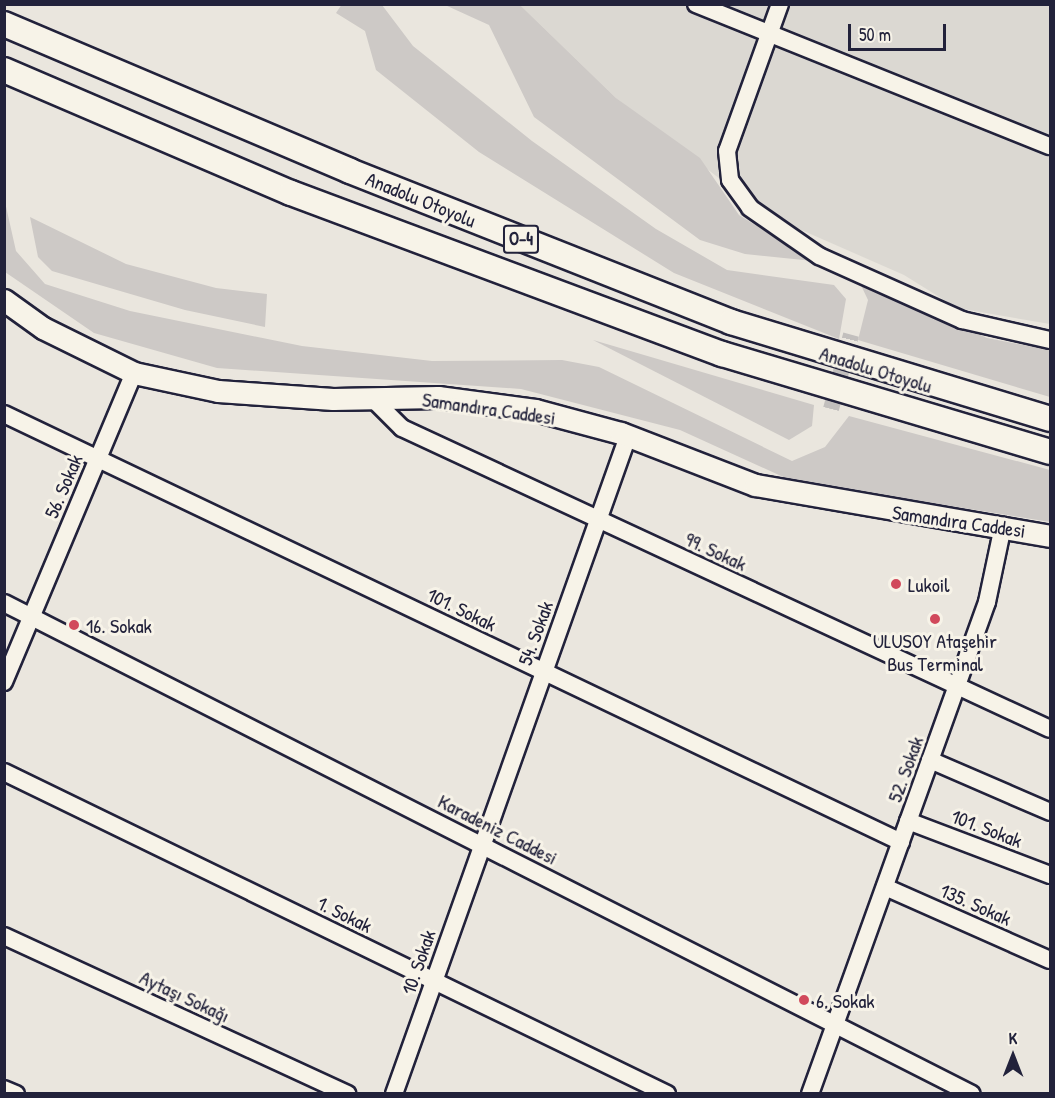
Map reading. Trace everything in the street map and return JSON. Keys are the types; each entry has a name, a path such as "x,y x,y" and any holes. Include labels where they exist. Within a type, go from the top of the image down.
{"highway":[{"name":"Anadolu Otoyolu","path":"4,24 350,171 731,322 1050,419"},
{"name":"Anadolu Otoyolu","path":"4,70 291,193 722,354 1050,452"}],"main road":[{"name":"Samandıra Caddesi","path":"4,300 43,328 134,373 218,391 372,398 438,397 535,410 628,436 755,485 829,502 1003,526 1050,536"}],"street":[{"path":"696,4 1050,146"},
{"path":"780,4 727,151 730,180 750,208 819,256 962,320 1050,340"},
{"name":"56. Sokak","path":"31,616 134,373"},
{"name":"99. Sokak","path":"372,398 402,428 1050,729"},
{"name":"101. Sokak","path":"4,414 901,842"},
{"name":"54. Sokak","path":"481,844 628,436"},
{"name":"52. Sokak","path":"835,1024 987,602 1003,526"},
{"name":"Karadeniz Caddesi","path":"4,603 972,1094"},
{"path":"4,682 31,616"},
{"path":"930,760 1050,812"},
{"name":"1. Sokak","path":"4,772 667,1094"},
{"name":"101. Sokak","path":"908,821 1050,875"},
{"name":"10. Sokak","path":"394,1094 481,844"},
{"name":"135. Sokak","path":"885,887 1050,960"},
{"name":"Aytaşı Sokağı","path":"4,936 347,1094"},
{"path":"810,1094 835,1024"},
{"path":"4,1089 16,1094"}],"shaded area":[{"path":"342,4 382,5 413,46 532,141 656,229 727,270 834,285 846,299 839,339 674,273 479,152 376,70 365,31 336,13"},
{"path":"445,5 520,5 616,98 700,158 739,215 813,261 745,254 700,240 534,117 489,25"},
{"path":"520,5 1050,5 1050,324 957,308 904,275 765,214 616,98"},
{"path":"5,202 16,251 45,284 130,311 302,346 432,361 562,360 599,367 792,461 825,447 849,416 1050,470 1050,522 790,480 680,430 521,389 217,368 94,333 5,272"},
{"path":"30,217 126,264 216,288 267,294 265,327 185,310 52,271 38,257"},
{"path":"858,279 987,338 1050,350 1050,397 858,340 868,300"},
{"path":"593,340 814,405 812,426 789,440"}],"tunnel":[{"path":"831,409 851,335"}],"place":[{"name":"Lukoil","path":"896,584"},
{"name":"ULUSOY Ataşehir Bus Terminal","path":"935,619"},
{"name":"16. Sokak","path":"74,625"},
{"name":"6. Sokak","path":"804,1000"}]}
